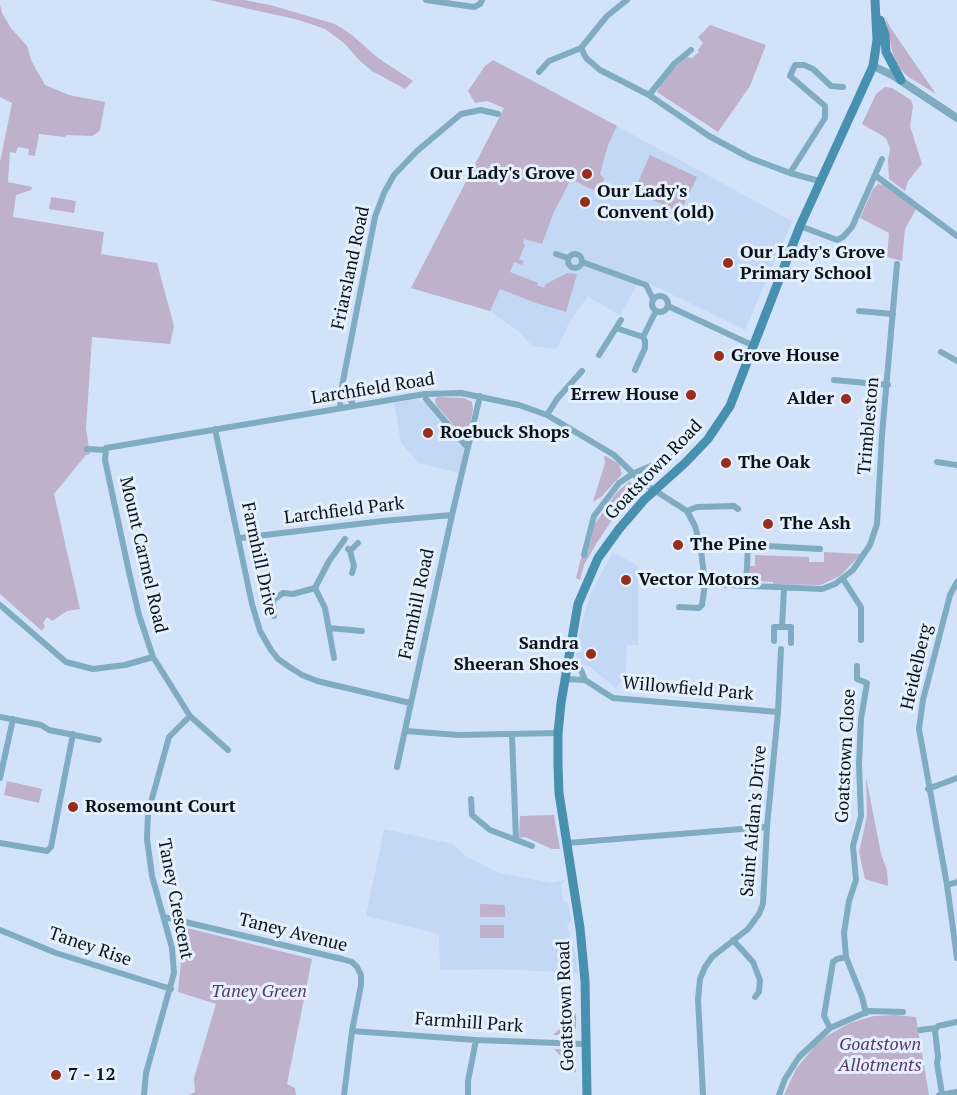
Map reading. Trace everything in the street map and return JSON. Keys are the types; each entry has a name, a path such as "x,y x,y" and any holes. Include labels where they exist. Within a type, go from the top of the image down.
{"main road":[{"path":"875,0 876,12 885,35 886,52 900,81"},
{"name":"Goatstown Road","path":"587,1095 585,981 580,928 560,793 558,733 564,679 578,604 598,558 619,529 718,427 730,406 800,226 873,66 877,40 876,12"}],"street":[{"path":"426,0 474,7 482,0"},
{"path":"539,72 549,61 581,48 607,16 627,0"},
{"path":"581,48 586,58 600,70 649,95 709,136 750,158 819,181"},
{"path":"649,95 674,64 691,51"},
{"path":"790,173 825,118 825,106 790,76 795,65 804,65 813,69 831,86 843,87"},
{"path":"873,66 957,118"},
{"name":"Friarsland Road","path":"340,408 341,391 375,217 384,193 394,175 417,151 461,114 481,110 498,114"},
{"path":"800,226 837,240 843,237 852,227 882,159"},
{"path":"876,176 957,236"},
{"path":"556,254 568,258 575,254 581,257 582,262"},
{"path":"568,258 568,263 573,268 580,266 582,262"},
{"path":"582,262 646,285 653,300 652,308 656,311 663,312 668,306"},
{"name":"Trimbleston","path":"843,579 853,570 870,545 877,524 882,435 897,264"},
{"path":"653,300 657,296 662,296 666,299 668,306 754,346"},
{"path":"635,370 646,345 643,337 656,311"},
{"path":"860,311 893,314"},
{"path":"599,355 621,320"},
{"path":"616,328 643,337"},
{"path":"941,352 957,361"},
{"path":"547,415 557,399 582,371"},
{"path":"834,380 888,385"},
{"path":"341,391 352,402 352,406"},
{"name":"Larchfield Road","path":"87,449 106,449 425,394 461,393 519,405 547,415 614,455 643,483 656,489"},
{"path":"425,394 426,399 468,447"},
{"name":"Farmhill Road","path":"397,767 480,396"},
{"name":"Farmhill Drive","path":"215,429 240,538 252,604 260,631 278,659 302,675 316,681 410,703"},
{"name":"Mount Carmel Road","path":"106,449 105,460 129,572 153,657 190,716 228,750"},
{"path":"584,555 590,529 600,506 619,483 634,473 674,457"},
{"path":"937,462 957,465"},
{"path":"656,489 687,511 695,526 702,550 705,584 702,605 699,608 679,607"},
{"path":"687,511 697,507 734,506 738,509"},
{"name":"Larchfield Park","path":"240,538 452,515"},
{"path":"274,616 273,600 283,593 293,594 315,588 329,561 345,539"},
{"path":"350,551 358,543"},
{"path":"746,586 747,547 750,545 820,549"},
{"path":"341,546 350,551 354,566 352,573"},
{"path":"705,584 822,589 843,579 861,607 861,640"},
{"name":"Heidelberg","path":"957,582 950,595 922,700 919,729 947,885 957,958"},
{"path":"315,588 325,609 334,658"},
{"path":"782,627 784,588"},
{"path":"0,605 66,662 93,669 125,665 153,657"},
{"path":"774,641 774,627 791,627 790,643"},
{"path":"329,628 362,631"},
{"name":"Saint Aidan's Drive","path":"703,1095 699,988 705,967 717,952 748,929 763,904 781,649"},
{"name":"Goatstown Close","path":"858,666 857,679 867,683 861,719 859,764 861,816 853,846 856,880 849,901 844,933 846,957 866,1013"},
{"name":"Willowfield Park","path":"566,668 581,670 585,680 613,698 778,712"},
{"path":"564,679 585,680"},
{"name":"Taney Crescent","path":"144,1095 146,1073 171,989 174,961 152,876 147,839 148,813 169,737 190,716"},
{"path":"0,717 99,740"},
{"path":"0,778 13,719"},
{"path":"405,731 458,735 558,733"},
{"path":"0,843 47,851 51,847 73,734"},
{"path":"512,735 516,840"},
{"path":"928,789 957,778"},
{"path":"471,798 472,815 490,830 532,846"},
{"path":"567,843 767,827"},
{"path":"947,885 957,882"},
{"name":"Taney Avenue","path":"164,917 352,962 361,975 362,985 352,1031 344,1095"},
{"name":"Taney Rise","path":"0,930 56,953 171,989"},
{"path":"733,940 753,962 760,981 759,992 755,997"},
{"path":"830,1028 824,1016 833,963 837,959 846,957"},
{"path":"779,1095 785,1079 799,1057 830,1028 877,1010 903,1012"},
{"path":"920,1030 957,1022"},
{"path":"936,1028 934,1034 940,1095 957,1092"},
{"name":"Farmhill Park","path":"352,1031 476,1040 585,1044"},
{"path":"468,1095 468,1081 476,1040"}],"shaded area":[{"name":"Our Lady's Grove","path":"523,75 792,221 745,330 640,279 620,316 588,296 570,321 557,349 532,346 518,331 490,311 411,288"},
{"path":"417,399 427,404 464,447 459,473 419,463 401,443 394,403"},
{"path":"613,552 638,566 638,645 627,645 626,674 616,688 590,667 576,661 581,625 591,593"},
{"path":"384,829 453,844 464,855 499,873 552,883 566,880 561,884 563,901 568,903 571,921 567,925 576,956 578,973 496,969 440,970 439,934 366,916"}],"green space":[{"path":"209,0 244,0 335,24 352,35 378,58 413,81 405,89 372,71 344,43 325,29 299,20"},
{"path":"0,5 11,28 27,46 32,62 45,85 69,95 105,102 100,130 92,136 66,135 65,137 39,134 35,156 28,155 29,149 18,147 16,153 10,152 8,182 32,187 31,190 16,195 13,217 104,232 101,254 157,263 174,326 170,344 92,337 86,429 90,454 86,455 54,494 80,609 67,611 52,621 47,617 42,631 0,594 0,162 12,103 0,97"},
{"path":"885,17 936,94 907,76 899,67 893,55"},
{"path":"710,25 766,45 750,86 718,132 657,92 663,79 687,57 692,58 699,52 703,43 698,37"},
{"path":"493,60 617,126 608,145 600,174 604,179 599,193 571,179 553,214 542,244 524,239 525,245 519,259 524,261 522,265 514,262 510,272 538,283 537,285 544,288 546,284 567,273 577,274 566,312 500,289 490,311 411,288 504,108 487,101 475,103 468,91 485,66"},
{"path":"885,87 892,88 911,100 913,106 910,126 922,164 908,181 905,191 889,179 890,149 886,138 862,124 876,94"},
{"path":"650,155 697,177 680,213 634,191"},
{"path":"878,184 883,185 916,209 905,229 902,261 887,257 889,233 860,218 873,189"},
{"path":"51,197 76,201 74,213 49,209"},
{"path":"438,397 464,398 472,402 473,409 468,434 462,435 436,405 435,399"},
{"path":"604,456 619,464 622,474 602,496 593,502 605,463"},
{"path":"630,481 637,490 616,514 596,544 584,565 580,580 576,578 581,558 588,553 595,524 616,493"},
{"path":"824,552 861,554 840,576 821,585 773,584 773,582 756,581 756,584 750,581 750,566 755,566 755,555 809,557 809,562 824,562"},
{"path":"866,777 881,854 887,870 888,886 865,879 859,852 867,816"},
{"path":"7,781 42,789 39,803 4,795"},
{"path":"554,815 560,849 552,849 525,837 519,838 520,816"},
{"path":"480,904 505,905 505,917 480,917"},
{"path":"480,925 504,925 504,938 480,938"},
{"name":"Taney Green","path":"183,927 312,959 287,1084 295,1088 296,1095 188,1095 195,1092 194,1078 216,1004 178,992 181,960 176,934"},
{"path":"576,1013 576,1028 573,1035 553,1035"},
{"name":"Goatstown Allotments","path":"874,1016 916,1017 929,1095 784,1095 796,1069 825,1037 850,1023"},
{"path":"554,1049 570,1050 575,1054 576,1073"}],"place":[{"name":"Our Lady's Grove","path":"587,174"},
{"name":"Our Lady's Convent (old)","path":"585,202"},
{"name":"Our Lady's Grove Primary School","path":"728,263"},
{"name":"Grove House","path":"719,356"},
{"name":"Errew House","path":"691,395"},
{"name":"Alder","path":"846,399"},
{"name":"Roebuck Shops","path":"428,433"},
{"name":"The Oak","path":"726,463"},
{"name":"The Ash","path":"768,524"},
{"name":"The Pine","path":"678,545"},
{"name":"Vector Motors","path":"626,580"},
{"name":"Sandra Sheeran Shoes","path":"591,654"},
{"name":"Rosemount Court","path":"73,807"},
{"name":"7 - 12","path":"56,1075"}]}
